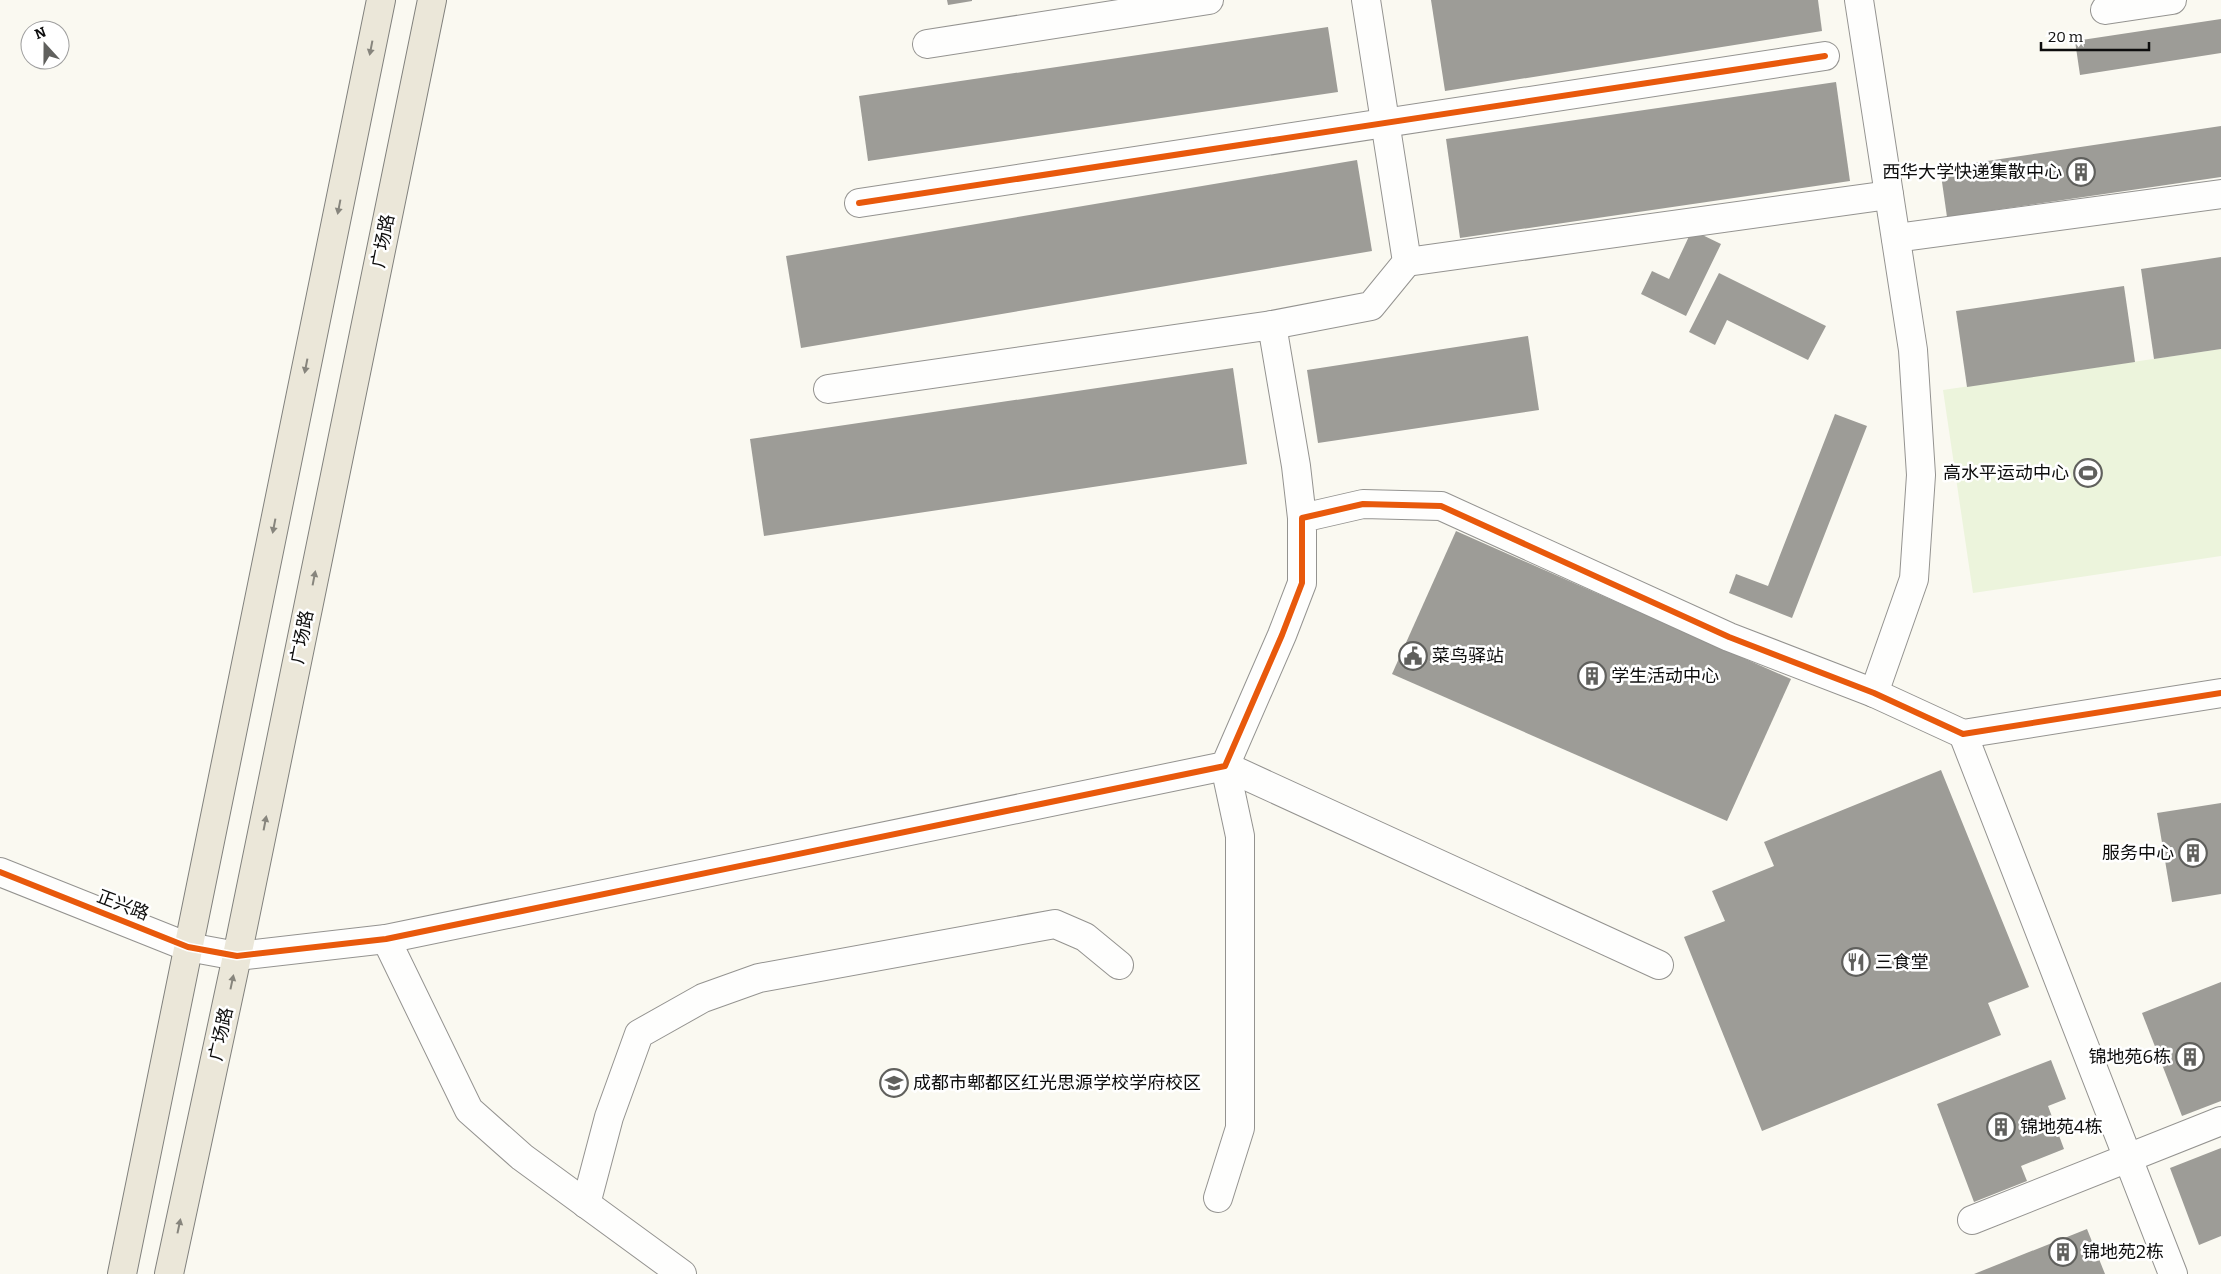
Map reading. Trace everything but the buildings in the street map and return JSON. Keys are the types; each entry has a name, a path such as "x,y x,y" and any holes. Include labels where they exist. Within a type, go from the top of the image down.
{"main road":[{"path":"122,1274 381,0"},
{"name":"广场路","path":"169,1274 238,956 432,0"}],"street":[{"path":"927,44 1209,0"},
{"path":"1366,0 1407,262"},
{"path":"1860,0 1913,350 1921,475 1914,579 1874,693"},
{"path":"2105,10 2172,0"},
{"path":"859,203 1825,56"},
{"path":"1896,238 2221,194"},
{"path":"828,389 1272,325 1371,306 1407,262 1889,195"},
{"path":"1218,1198 1240,1128 1240,836 1225,766 1282,635 1302,583 1302,518 1296,466 1272,325"},
{"path":"1302,518 1362,504 1442,506 1729,637 1874,693 1963,734 2221,692"},
{"path":"1963,734 2173,1274"},
{"name":"正兴路","path":"0,872 188,947 238,956 386,939 1225,766"},
{"path":"1225,766 1660,965"},
{"path":"586,1204 609,1118 639,1034 703,998 759,978 1055,924 1085,937 1119,964"},
{"path":"386,939 469,1110 522,1157 682,1274"},
{"path":"1972,1220 2221,1121"}],"green space":[{"name":"高水平运动中心","path":"2221,349 2221,556 1973,593 1943,390"}],"cycle path":[{"path":"859,203 1825,56"},
{"path":"0,872 188,947 237,956 386,939 1225,766 1282,635 1302,583 1302,518 1363,504 1441,506 1729,637 1874,693 1963,734 2221,693"}],"place":[{"name":"西华大学快递集散中心","path":"2081,172"},
{"name":"高水平运动中心","path":"2088,473"},
{"name":"菜鸟驿站","path":"1413,656"},
{"name":"学生活动中心","path":"1592,676"},
{"name":"服务中心","path":"2193,853"},
{"name":"三食堂","path":"1856,962"},
{"name":"锦地苑6栋","path":"2190,1057"},
{"name":"成都市郫都区红光思源学校学府校区","path":"894,1083"},
{"name":"锦地苑4栋","path":"2001,1127"},
{"name":"锦地苑2栋","path":"2063,1252"}]}
